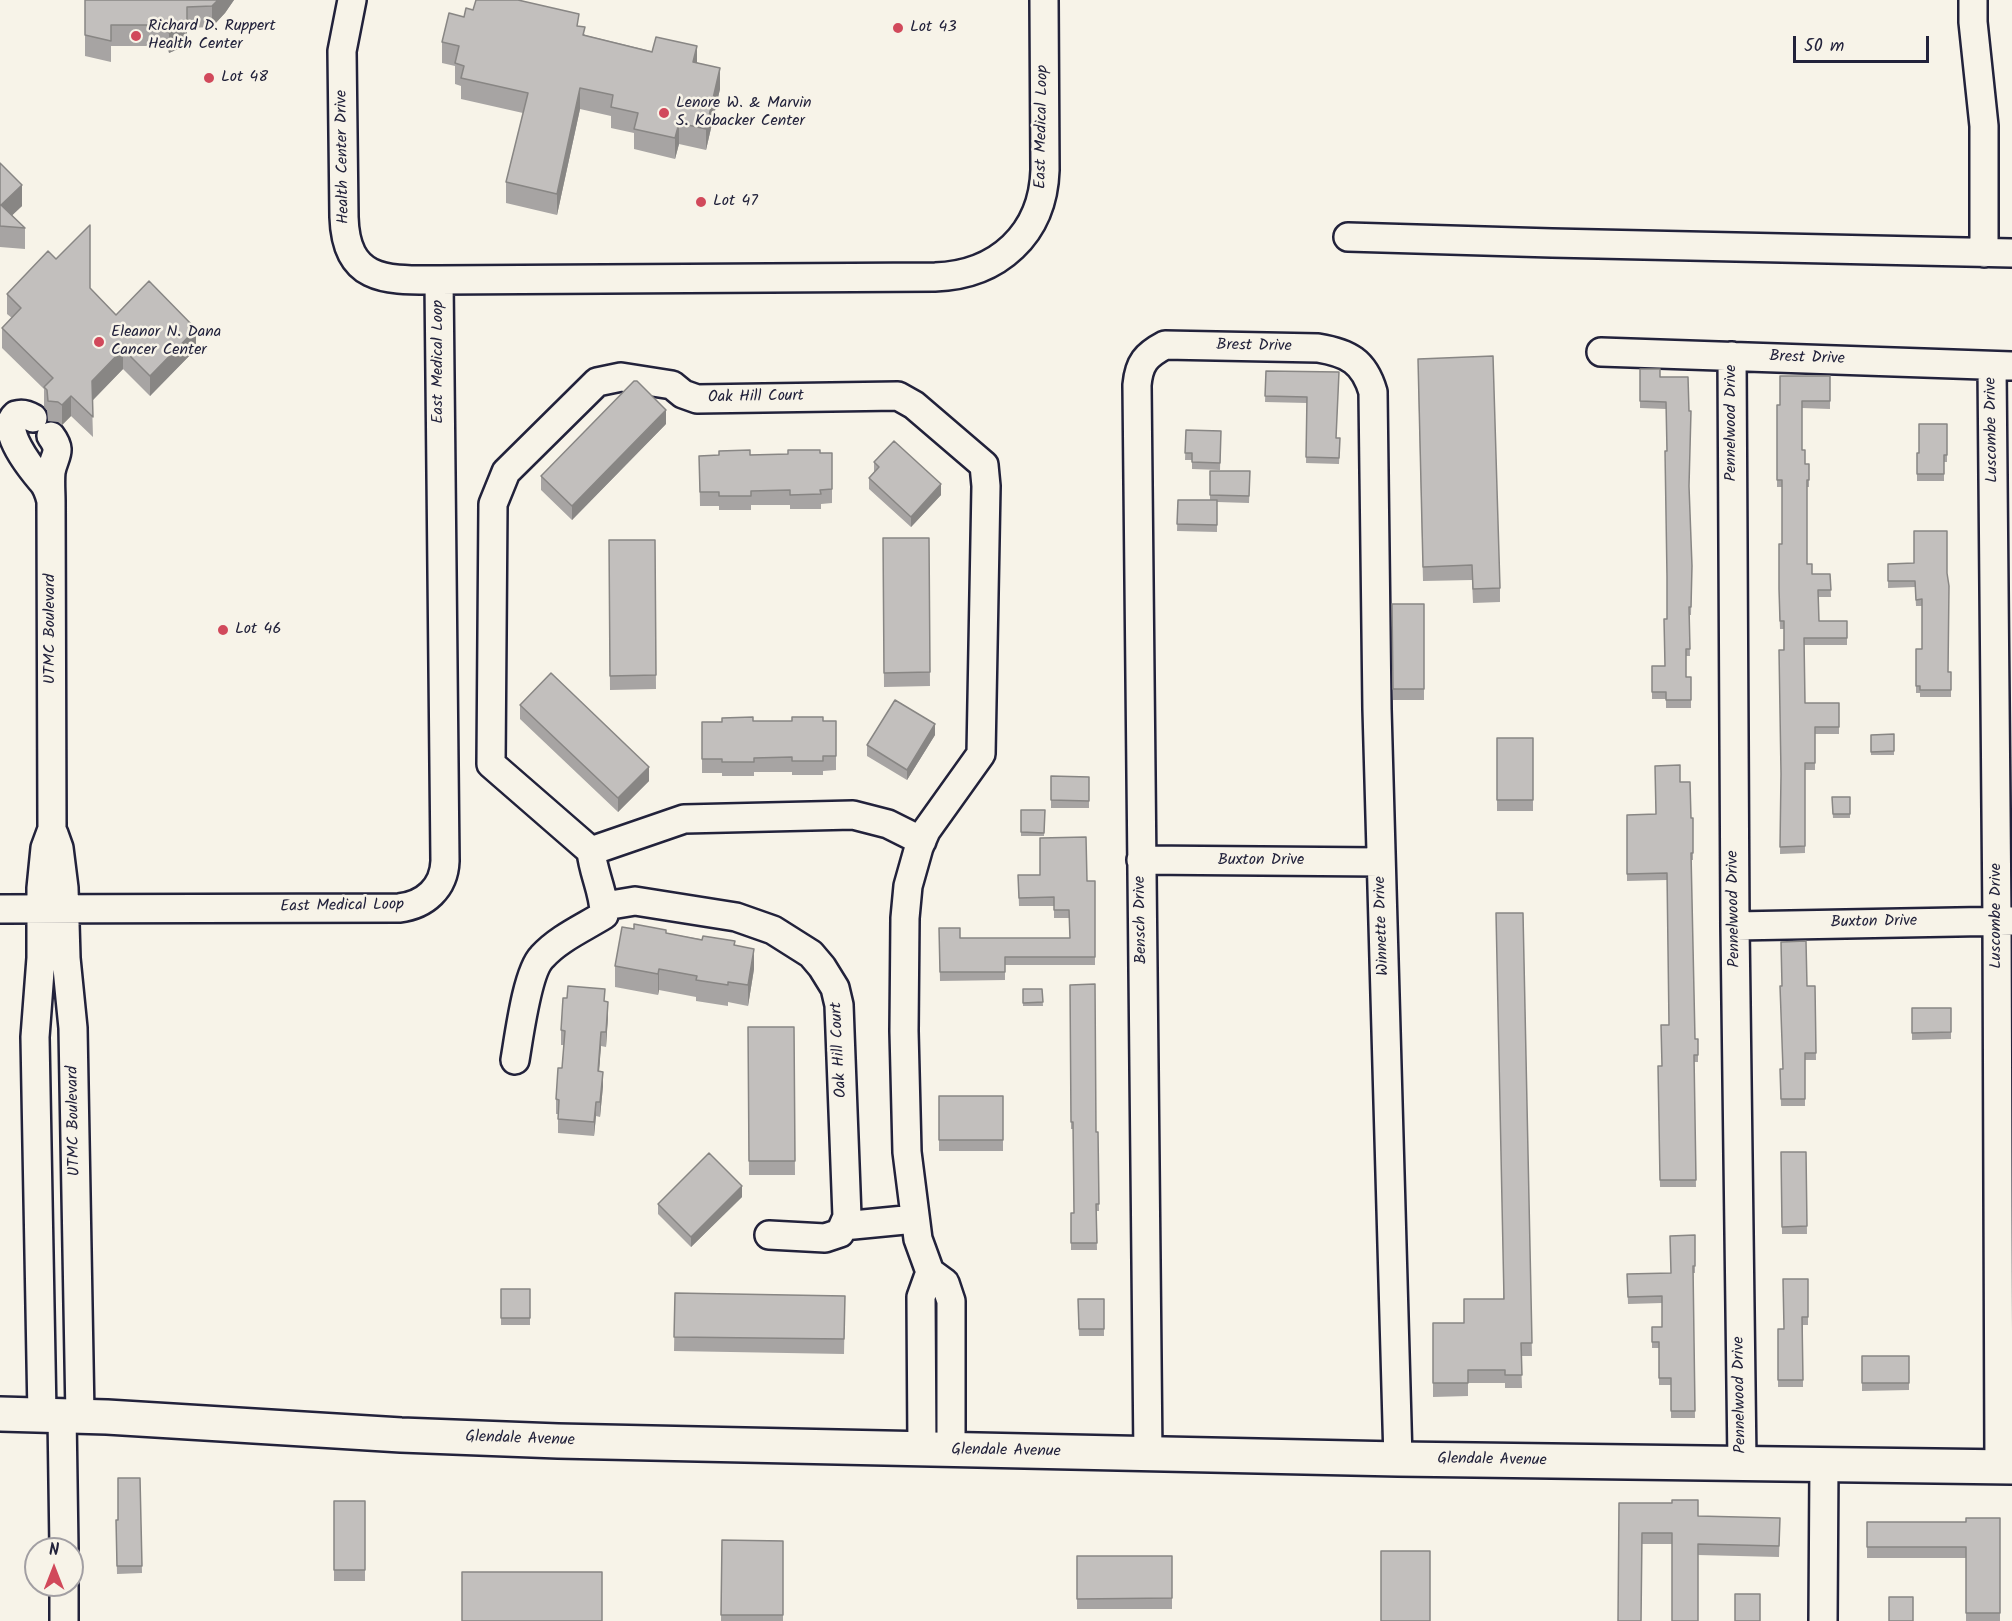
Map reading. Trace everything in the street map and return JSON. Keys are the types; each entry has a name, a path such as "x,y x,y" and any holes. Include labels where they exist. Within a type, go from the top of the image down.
{"main road":[{"name":"Glendale Avenue","path":"0,1413 457,1438 1148,1455 2005,1467"}],"street":[{"name":"Health Center Drive","path":"352,0 342,51 344,224 347,243 359,263 379,276 395,280 439,280"},
{"name":"East Medical Loop","path":"0,909 399,909 422,902 436,889 443,875 445,861 439,280 936,277 960,275 984,267 998,259 1021,238 1034,218 1042,195 1045,170 1044,0"},
{"path":"1973,11 1965,127 1975,253"},
{"path":"1348,237 2012,253"},
{"name":"Brest Drive","path":"1137,385 1138,371 1142,363 1153,351 1165,345 1318,348 1335,351 1352,358 1369,378 1373,392"},
{"name":"Brest Drive","path":"1601,352 2002,366"},
{"name":"Pennelwood Drive","path":"1732,356 1735,926 1742,1462"},
{"name":"Luscombe Drive","path":"2002,366 2005,1467"},
{"name":"Oak Hill Court","path":"591,851 491,764 494,504 506,472 597,382 621,377 672,385 683,394 697,399 898,396 914,405 984,465 986,486 981,754 926,831 908,886 905,918 904,1031 907,1152 915,1219 918,1239 930,1272 945,1283 951,1301 936,1450"},
{"name":"Bensch Drive","path":"1137,385 1148,1455"},
{"name":"Winnette Drive","path":"1373,392 1381,862 1398,1459"},
{"name":"UTMC Boulevard","path":"51,501 43,482 7,445 3,435 4,426 12,417 22,414 42,427 57,443 58,456 51,471 51,501 52,829 59,848 53,909 41,958 35,1037 38,1217 61,1415"},
{"path":"515,1060 529,981 539,958 555,944 604,915 605,906 592,866 591,851 684,819 853,814 888,824 922,841"},
{"name":"Buxton Drive","path":"1141,860 1381,862"},
{"name":"Oak Hill Court","path":"605,906 635,901 736,917 773,930 811,954 822,967 835,988 839,1005 847,1217 843,1226"},
{"name":"UTMC Boulevard","path":"53,909 66,958 73,1028 77,1217 61,1415"},
{"name":"Buxton Drive","path":"1735,926 2005,921"},
{"path":"38,1217 77,1217"},
{"path":"769,1235 825,1238 840,1233 843,1226 915,1219"},
{"path":"61,1415 64,1537"},
{"path":"1823,1621 1824,1464"},
{"path":"64,1597 64,1621"}],"building":[{"path":"85,0 218,0 212,6 187,7 187,24 169,33 166,25 111,25 111,41 85,35"},
{"name":"Lenore W. & Marvin S. Kobacker Center","path":"476,0 518,0 579,14 577,26 585,27 583,35 652,52 656,37 697,46 693,62 720,68 706,129 679,123 675,138 634,129 638,113 611,107 613,95 580,88 557,194 506,182 528,93 461,78 464,66 455,63 459,46 442,42 449,13 464,17 466,8 473,10"},
{"path":"0,163 22,185 1,205 25,228 0,226"},
{"name":"Eleanor N. Dana Cancer Center","path":"90,225 90,288 116,315 149,281 196,329 150,376 123,349 92,381 93,417 71,396 62,405 48,401 47,390 44,387 53,378 2,328 21,308 7,294 48,251 56,259"},
{"path":"1493,356 1500,588 1473,589 1472,565 1423,567 1418,359"},
{"path":"1640,369 1660,369 1660,377 1688,377 1689,411 1691,411 1689,486 1692,566 1691,607 1689,607 1690,649 1686,649 1686,677 1691,677 1691,700 1666,700 1666,692 1652,692 1652,666 1665,666 1664,619 1667,619 1666,402 1640,401"},
{"path":"1266,371 1339,372 1336,438 1340,438 1339,458 1306,457 1307,397 1265,396"},
{"path":"1780,376 1830,376 1830,401 1802,401 1802,450 1805,450 1805,464 1809,464 1807,564 1812,564 1812,574 1830,574 1831,590 1818,590 1819,621 1847,621 1847,638 1804,638 1805,703 1839,703 1839,727 1815,727 1815,763 1805,763 1805,846 1780,847 1779,650 1784,650 1784,621 1780,621 1779,589 1782,480 1777,480 1777,405 1780,405"},
{"path":"634,381 637,381 666,410 572,506 541,476"},
{"path":"1919,424 1947,424 1947,455 1944,455 1944,474 1917,474"},
{"path":"1186,430 1221,431 1220,463 1192,462 1192,453 1185,453"},
{"path":"894,441 941,484 911,517 869,478 879,467 874,462"},
{"path":"750,450 750,455 788,454 788,450 820,450 820,453 832,453 832,489 820,490 821,494 790,495 790,490 751,491 751,496 719,496 719,492 700,492 699,456 719,455 719,451"},
{"path":"1210,471 1250,471 1249,496 1210,495"},
{"path":"1178,500 1217,500 1217,525 1177,524"},
{"path":"1914,531 1947,531 1948,672 1951,672 1951,690 1920,690 1920,686 1916,686 1916,649 1922,649 1922,599 1916,600 1915,581 1888,581 1888,564 1914,563"},
{"path":"883,538 929,538 930,672 884,673"},
{"path":"609,540 655,540 656,675 610,676"},
{"path":"1392,604 1424,604 1424,689 1393,689"},
{"path":"551,673 649,767 618,798 520,705"},
{"path":"895,700 935,724 907,770 867,745"},
{"path":"753,717 753,721 792,721 792,717 823,717 823,721 836,721 836,756 823,756 823,761 792,761 792,757 754,758 754,762 722,762 722,759 702,759 702,722 722,722 722,718"},
{"path":"1894,734 1894,751 1871,752 1871,735"},
{"path":"1497,738 1533,738 1533,800 1497,800"},
{"path":"1680,765 1680,782 1690,782 1691,818 1693,818 1693,853 1691,853 1695,1039 1698,1039 1698,1055 1694,1055 1696,1180 1660,1180 1658,1066 1662,1066 1661,1025 1669,1025 1667,873 1627,874 1627,815 1656,814 1655,766"},
{"path":"1051,776 1089,777 1089,801 1051,800"},
{"path":"1832,797 1850,797 1850,814 1833,814"},
{"path":"1021,810 1045,810 1044,833 1021,832"},
{"path":"1086,837 1087,881 1095,881 1095,957 1005,957 1005,972 940,972 939,928 960,928 960,938 1070,938 1069,910 1054,910 1054,897 1019,898 1018,875 1040,875 1040,838"},
{"path":"1496,913 1523,913 1532,1343 1521,1343 1522,1375 1505,1375 1505,1370 1468,1370 1468,1383 1433,1383 1433,1323 1464,1323 1464,1299 1504,1299"},
{"path":"634,924 702,940 703,936 735,941 734,945 754,949 748,985 728,982 728,985 696,980 697,976 659,969 658,974 615,966 622,927 634,929"},
{"path":"1806,941 1807,986 1815,986 1816,1053 1805,1053 1805,1099 1781,1099 1780,1069 1783,1069 1781,942"},
{"path":"1095,984 1099,1204 1096,1204 1097,1243 1071,1243 1071,1213 1074,1213 1070,985"},
{"path":"568,986 605,989 604,1001 608,1002 606,1032 601,1032 598,1071 603,1072 600,1102 596,1102 594,1122 558,1119 559,1100 556,1099 558,1068 562,1068 565,1031 561,1030 563,998 567,998"},
{"path":"1023,989 1042,989 1043,1002 1023,1003"},
{"path":"1912,1008 1951,1008 1951,1032 1912,1033"},
{"path":"748,1027 794,1027 795,1161 749,1161"},
{"path":"939,1096 1003,1096 1003,1140 939,1140"},
{"path":"1781,1152 1806,1152 1807,1226 1782,1227"},
{"path":"709,1153 742,1186 691,1237 658,1204"},
{"path":"1695,1235 1695,1266 1693,1266 1695,1411 1671,1411 1671,1378 1659,1378 1659,1342 1652,1342 1652,1327 1662,1327 1662,1296 1628,1297 1627,1274 1671,1273 1670,1236"},
{"path":"1783,1279 1808,1279 1808,1317 1802,1317 1803,1380 1778,1380 1778,1329 1784,1329"},
{"path":"501,1289 530,1289 530,1318 501,1318"},
{"path":"675,1293 845,1296 844,1339 674,1337"},
{"path":"1078,1299 1104,1299 1104,1329 1079,1329"},
{"path":"1862,1356 1909,1356 1909,1383 1862,1383"},
{"path":"118,1478 140,1478 142,1566 117,1566"},
{"path":"1672,1500 1698,1500 1698,1516 1780,1518 1779,1546 1698,1544 1698,1621 1672,1621 1672,1533 1642,1533 1641,1621 1618,1621 1619,1503 1672,1503"},
{"path":"334,1501 365,1501 365,1570 334,1570"},
{"path":"1966,1518 2000,1518 2000,1613 1966,1613 1966,1547 1867,1547 1867,1522 1966,1522"},
{"path":"722,1540 783,1541 783,1615 721,1615"},
{"path":"1381,1551 1430,1551 1430,1621 1381,1621"},
{"path":"1077,1556 1172,1556 1172,1598 1077,1599"},
{"path":"462,1572 602,1572 602,1621 462,1621"},
{"path":"1735,1594 1760,1594 1760,1621 1735,1621"},
{"path":"1889,1597 1913,1597 1913,1621 1889,1621"}],"place":[{"name":"Lot 43","path":"898,28"},
{"name":"Richard D. Ruppert Health Center","path":"136,36"},
{"name":"Lot 48","path":"209,78"},
{"name":"Lenore W. & Marvin S. Kobacker Center","path":"664,113"},
{"name":"Lot 47","path":"701,202"},
{"name":"Eleanor N. Dana Cancer Center","path":"99,342"},
{"name":"Lot 46","path":"223,630"}]}
